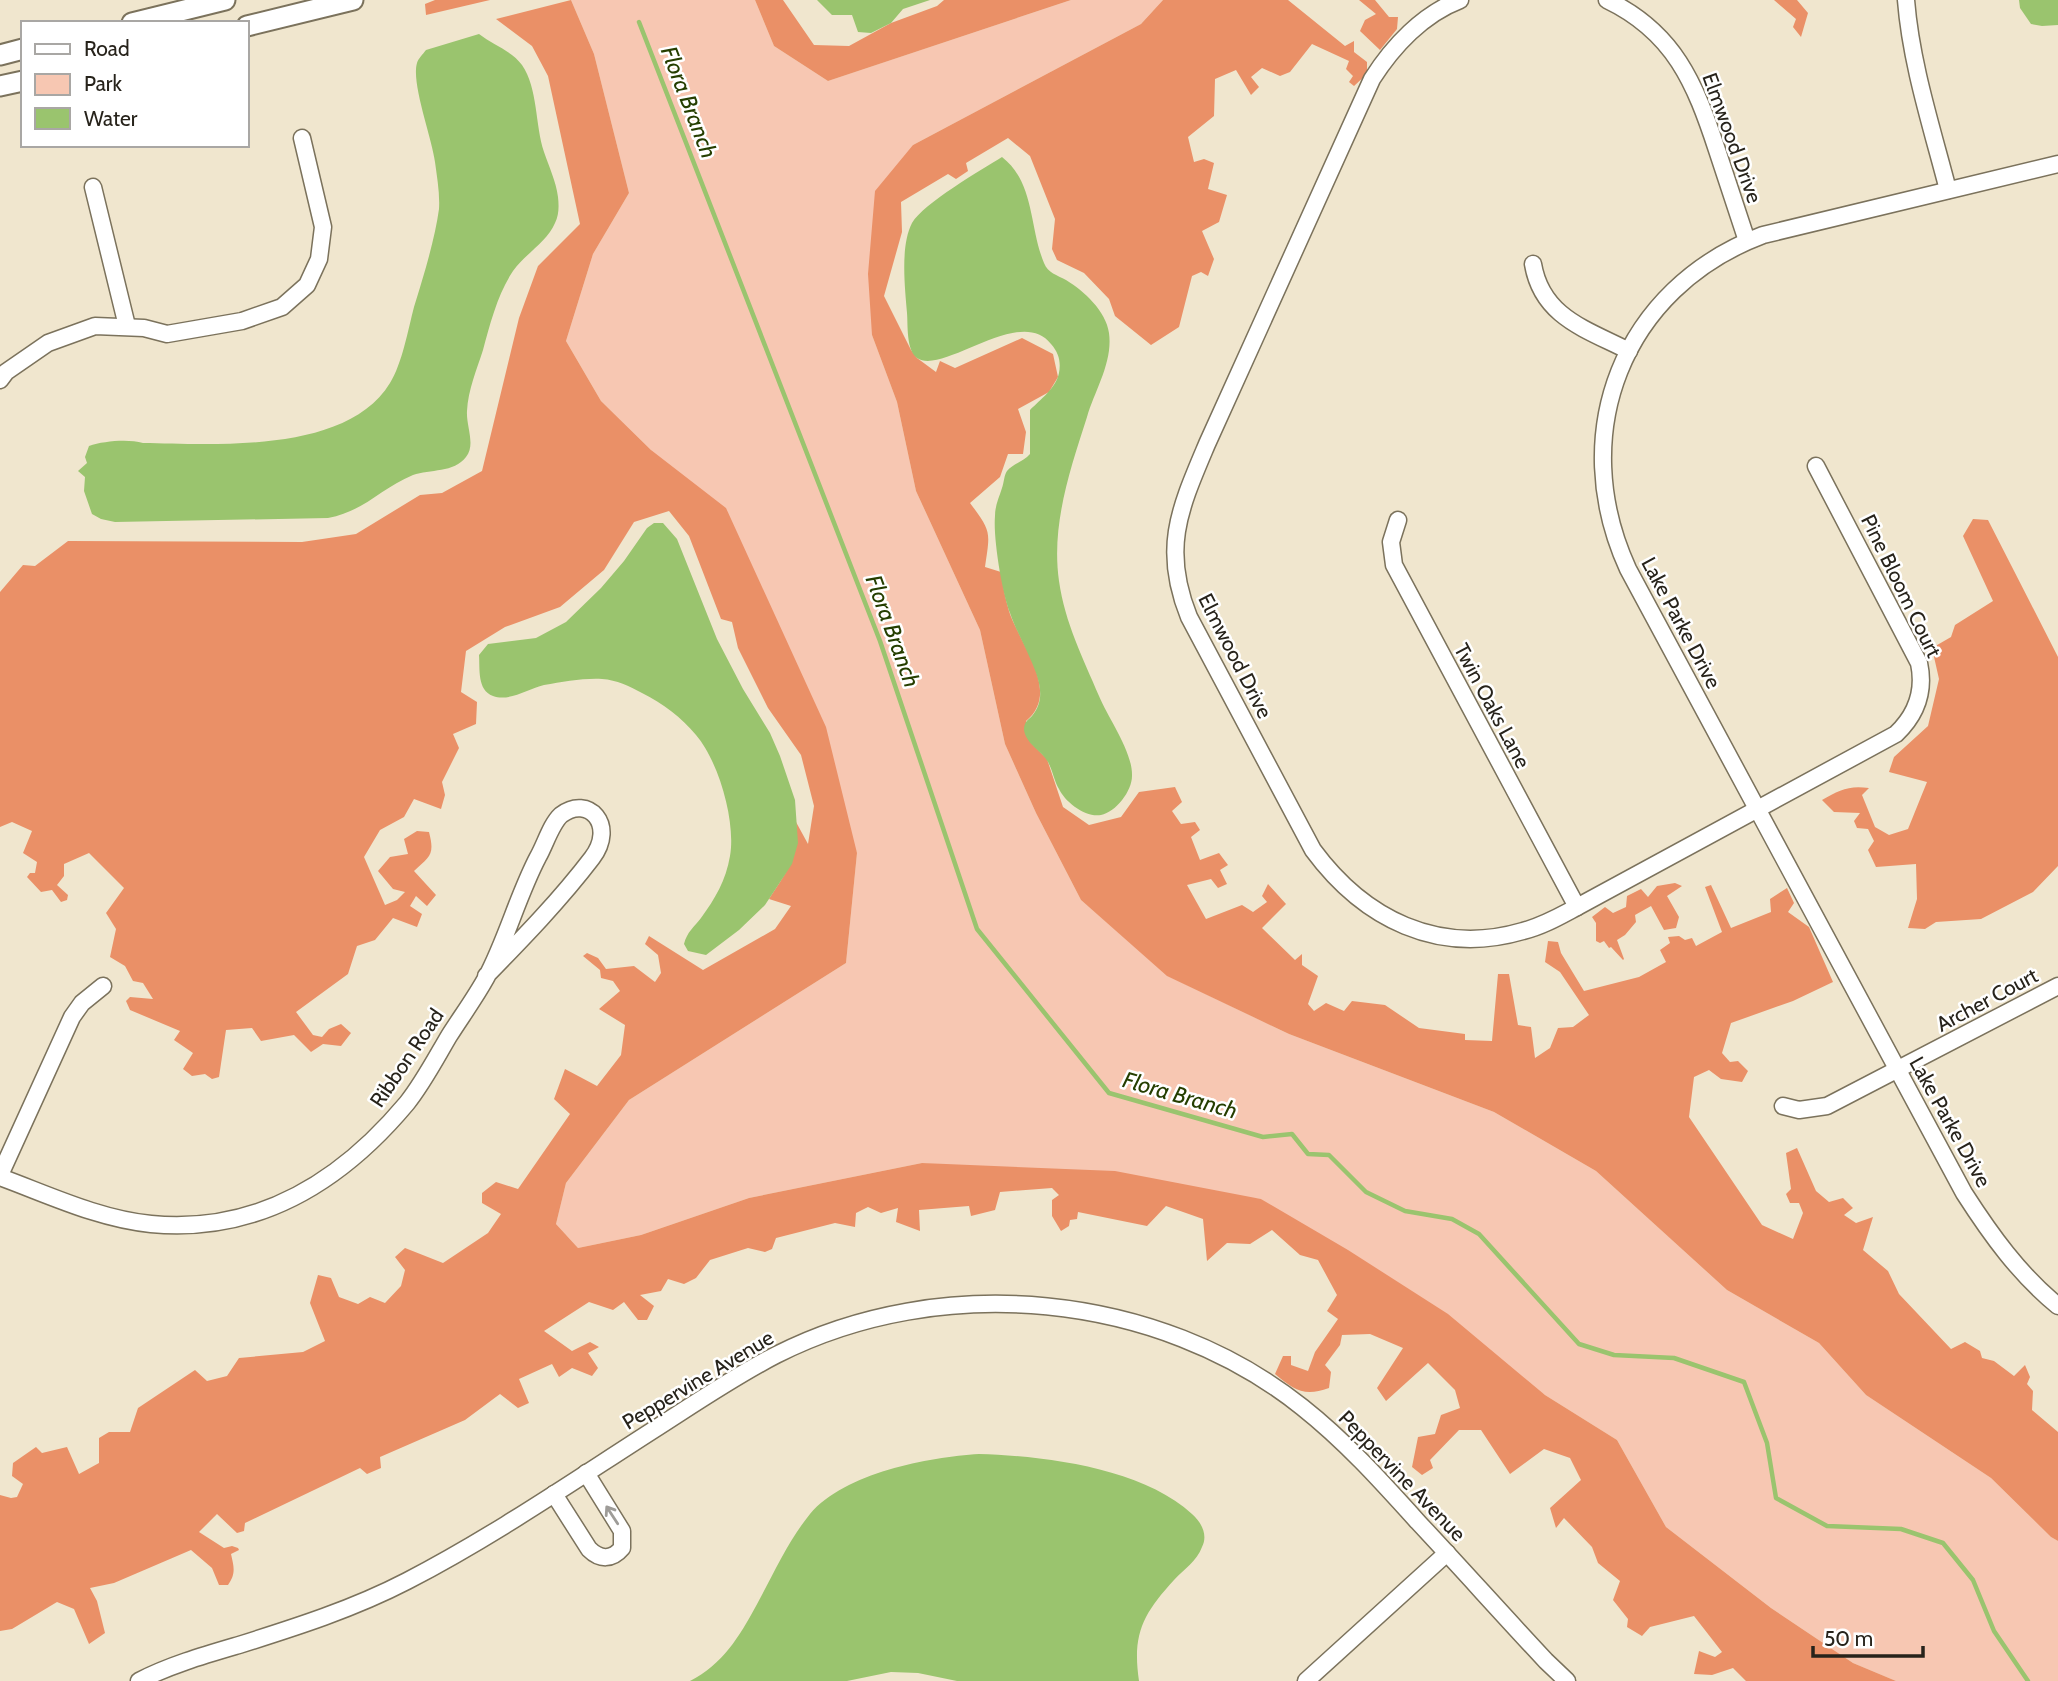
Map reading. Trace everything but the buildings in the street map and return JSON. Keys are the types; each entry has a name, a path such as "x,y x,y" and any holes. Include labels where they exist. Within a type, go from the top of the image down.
{"main road":[{"path":"140,21 225,0"},
{"path":"248,26 353,0"},
{"path":"0,55 21,50"},
{"path":"0,86 21,81"}],"street":[{"name":"Elmwood Drive","path":"1460,0 1420,24 1397,46 1372,79 1186,492 1176,534 1177,576 1189,617 1313,850 1346,889 1366,905 1404,926 1455,938 1491,938 1526,931 1577,907 1758,810"},
{"name":"Elmwood Drive","path":"1607,0 1648,26 1670,48 1682,65 1701,102 1747,241"},
{"path":"1906,0 1915,60 1948,190"},
{"path":"0,380 5,372 48,343 95,326 127,326 167,334 242,321 282,307 307,285 319,259 323,228 302,138"},
{"name":"Lake Parke Drive","path":"2058,164 1763,235 1709,262 1679,286 1653,314 1629,351 1616,379 1604,426 1602,475 1610,523 1628,569 1964,1192 1989,1233 2019,1270 2058,1306"},
{"path":"93,187 127,326"},
{"path":"1533,264 1539,287 1548,303 1561,315 1629,351"},
{"name":"Pine Bloom Court","path":"1758,810 1896,734 1910,720 1921,692 1921,672 1916,653 1816,466"},
{"name":"Twin Oaks Lane","path":"1398,520 1391,542 1394,565 1577,907"},
{"name":"Ribbon Road","path":"0,1176 91,1211 151,1224 216,1222 279,1205 305,1193 355,1158 409,1101 486,976 558,817 569,811 589,811 599,820 603,831 599,849 528,933 486,976"},
{"path":"0,1176 72,1017 82,1003 103,986"},
{"name":"Archer Court","path":"1783,1106 1799,1110 1827,1106 2058,986"},
{"name":"Peppervine Avenue","path":"139,1681 190,1661 321,1619 407,1581 554,1494 742,1372 781,1352 822,1335 889,1315 933,1308 1000,1304 1056,1307 1099,1314 1163,1332 1223,1357 1262,1379 1298,1403 1358,1456 1567,1681"},
{"path":"554,1494 595,1555 607,1558 617,1555 622,1548 622,1531 586,1473"},
{"path":"1306,1681 1447,1553"}],"green space":[{"path":"571,0 755,0 774,46 828,81 1071,0 1163,0 1141,24 913,145 872,335 897,402 916,491 980,630 1005,744 1036,813 1081,900 1168,976 1289,1034 1494,1112 1596,1171 1727,1290 1819,1343 1866,1395 1991,1478 2058,1541 2058,1681 1896,1681 1853,1663 1771,1608 1666,1527 1617,1440 1545,1395 1261,1199 922,1163 749,1198 641,1235 578,1248 556,1224 566,1183 629,1100 846,963 857,853 651,450 601,401 566,341 593,254 629,193 594,54"}],"shaded area":[{"path":"435,0 490,0 426,15 425,4"},
{"path":"571,0 594,54 629,193 593,254 566,341 601,401 651,450 726,508 826,727 857,853 846,963 629,1100 566,1183 556,1224 578,1248 641,1235 749,1198 922,1163 1115,1171 1261,1199 1348,1250 1448,1314 1545,1395 1617,1440 1666,1527 1771,1608 1853,1663 1896,1681 1746,1681 1733,1668 1712,1675 1694,1674 1699,1651 1715,1657 1722,1652 1694,1616 1650,1627 1642,1636 1627,1627 1628,1619 1613,1600 1620,1581 1598,1563 1592,1547 1564,1518 1556,1528 1550,1508 1581,1480 1570,1458 1544,1449 1510,1474 1481,1430 1459,1430 1430,1460 1433,1468 1422,1475 1412,1467 1418,1437 1435,1434 1441,1415 1460,1408 1455,1390 1428,1363 1386,1401 1377,1388 1403,1348 1370,1334 1342,1335 1340,1345 1325,1365 1331,1372 1329,1388 1306,1392 1288,1384 1275,1374 1283,1356 1291,1356 1291,1365 1308,1371 1315,1352 1338,1319 1327,1311 1337,1295 1318,1260 1300,1255 1272,1230 1250,1244 1227,1243 1207,1261 1203,1219 1166,1206 1147,1226 1078,1212 1077,1219 1070,1220 1069,1226 1061,1231 1052,1216 1052,1200 1059,1195 1052,1188 1000,1192 995,1210 971,1216 969,1206 919,1210 920,1231 896,1222 898,1208 881,1213 868,1207 856,1213 855,1227 835,1223 776,1238 772,1249 765,1252 748,1248 710,1260 696,1278 684,1284 668,1279 661,1291 640,1295 654,1306 647,1320 638,1320 624,1302 613,1310 589,1302 544,1331 572,1351 590,1342 599,1347 588,1353 598,1368 592,1376 572,1368 559,1377 552,1364 519,1379 529,1403 518,1408 500,1394 465,1420 380,1457 381,1468 367,1474 360,1468 245,1523 244,1531 237,1533 217,1514 199,1532 224,1548 238,1548 239,1550 231,1554 234,1570 228,1585 219,1585 212,1568 191,1550 114,1583 90,1588 97,1601 105,1633 89,1644 74,1609 57,1602 12,1629 0,1631 0,1495 17,1497 23,1484 12,1476 13,1463 36,1447 42,1453 67,1447 79,1474 99,1463 99,1438 109,1432 130,1432 138,1408 195,1370 207,1381 227,1376 239,1358 303,1352 325,1341 310,1303 318,1275 331,1278 339,1297 358,1304 370,1297 385,1303 401,1286 405,1270 395,1257 405,1248 443,1263 488,1233 501,1214 482,1203 482,1193 496,1182 518,1189 570,1114 554,1099 565,1069 597,1086 621,1055 625,1025 599,1009 620,991 613,981 601,978 600,970 583,956 587,953 598,958 606,969 634,966 655,982 661,973 658,955 645,944 649,936 703,970 775,929 791,906 769,899 794,855 796,822 808,844 814,806 801,755 768,708 738,648 732,622 721,619 689,536 669,511 634,522 604,570 560,607 505,627 466,651 461,692 477,702 476,724 453,734 459,748 442,782 445,795 441,809 414,799 404,817 380,830 364,857 385,905 397,900 405,892 393,889 378,871 390,857 408,854 404,839 417,831 429,832 430,855 414,871 436,895 427,906 416,896 410,906 422,914 417,927 393,918 375,940 357,946 348,974 296,1012 313,1035 322,1037 329,1029 341,1024 351,1033 341,1046 323,1044 311,1052 294,1035 261,1041 252,1028 226,1030 219,1077 212,1079 205,1074 192,1076 183,1069 193,1053 174,1040 180,1031 130,1010 126,1001 130,997 153,999 143,983 133,981 125,966 110,957 116,929 106,913 124,888 89,853 64,864 64,876 57,885 68,895 67,900 61,902 52,890 41,892 27,877 30,873 35,873 37,862 23,853 32,831 12,822 0,827 0,592 23,565 35,566 68,541 302,542 356,534 420,495 442,493 482,471 519,318 538,266 580,224 548,76 532,46 496,19"},
{"path":"755,0 783,0 814,45 849,46 891,23 937,6 944,0 1071,0 828,81 774,46"},
{"path":"1163,0 1288,0 1345,46 1354,41 1354,52 1367,62 1367,74 1354,86 1349,82 1353,76 1346,69 1349,61 1312,44 1290,72 1280,76 1262,68 1251,77 1259,87 1251,95 1236,70 1215,79 1214,116 1188,137 1194,162 1204,159 1214,163 1208,189 1227,195 1219,222 1202,231 1214,259 1208,276 1201,272 1192,276 1179,327 1151,345 1115,316 1109,299 1084,273 1057,260 1052,249 1055,219 1030,156 1008,138 966,163 968,171 956,179 948,174 901,202 902,232 884,296 911,350 936,372 940,361 955,368 1022,338 1053,354 1058,377 1049,392 1018,409 1026,432 1023,454 1008,454 1000,477 970,503 988,533 985,567 1001,572 1009,611 1035,667 1040,696 1036,709 1026,721 1031,743 1047,759 1063,807 1089,825 1121,817 1139,792 1175,787 1182,802 1172,811 1181,824 1195,822 1200,830 1191,837 1200,860 1219,853 1228,865 1220,870 1227,884 1218,888 1211,879 1187,885 1206,919 1242,905 1253,912 1267,902 1262,896 1268,884 1286,904 1262,928 1295,960 1302,954 1302,965 1318,976 1308,1004 1314,1011 1326,1003 1344,1011 1352,1001 1385,1005 1419,1028 1465,1034 1465,1040 1492,1041 1498,974 1509,974 1518,1025 1531,1027 1535,1058 1550,1048 1558,1028 1573,1027 1589,1015 1560,972 1545,962 1548,941 1558,942 1561,953 1584,991 1639,977 1666,962 1660,950 1670,943 1668,937 1679,936 1685,940 1692,938 1696,946 1722,932 1705,887 1711,885 1731,928 1771,912 1770,899 1787,888 1794,903 1788,912 1809,927 1833,982 1793,1001 1731,1023 1722,1053 1730,1062 1738,1061 1748,1071 1742,1082 1721,1079 1709,1070 1694,1077 1689,1117 1762,1225 1793,1239 1803,1213 1799,1203 1790,1203 1786,1194 1791,1189 1786,1153 1797,1148 1816,1191 1829,1202 1843,1198 1853,1208 1844,1215 1856,1223 1873,1217 1863,1250 1888,1271 1899,1294 1951,1349 1965,1342 1980,1351 1982,1358 1994,1361 2014,1376 2025,1365 2030,1377 2027,1384 2033,1391 2032,1410 2058,1432 2058,1541 1991,1478 1866,1395 1819,1343 1727,1290 1596,1171 1494,1112 1289,1034 1167,976 1081,900 1036,813 1005,744 980,630 916,491 897,402 872,335 868,274 875,191 913,145 1141,24"},
{"path":"1359,0 1375,0 1389,17 1398,17 1397,29 1380,50 1360,31 1365,20 1376,14"},
{"path":"1774,0 1797,0 1808,13 1801,37 1793,27 1796,19"},
{"path":"1973,519 1988,520 2058,657 2058,866 2033,892 1981,919 1936,922 1925,929 1908,928 1917,899 1916,864 1876,867 1868,850 1874,841 1868,829 1857,828 1854,821 1860,813 1834,812 1822,800 1844,789 1869,788 1862,795 1875,827 1889,835 1908,829 1927,782 1889,772 1894,757 1928,726 1939,679 1932,648 1951,637 1955,625 1993,601 1963,536"},
{"path":"1675,883 1682,886 1667,896 1679,917 1676,928 1664,930 1651,906 1635,915 1636,922 1617,940 1623,960 1604,941 1596,941 1596,923 1592,917 1605,907 1613,913 1626,907 1627,896 1641,889 1648,897 1657,886"}],"water":[{"path":"817,0 930,0 903,9 891,23 871,33 858,32 852,15 832,15"},
{"path":"2019,0 2058,0 2058,25 2031,24 2020,8"},
{"path":"479,34 513,56 527,74 534,96 541,141 556,185 559,207 551,230 513,271 499,299 469,395 467,417 470,447 466,457 455,466 413,475 363,505 328,518 115,522 92,514 84,491 85,477 78,471 87,463 85,457 89,446 123,441 173,444 241,443 312,433 343,422 370,406 390,383 404,346 432,246 439,209 435,162 417,84 417,63 426,50"},
{"path":"1002,157 1013,168 1026,192 1039,249 1046,266 1093,302 1104,317 1109,333 1106,365 1090,407 1064,498 1057,560 1070,626 1099,696 1129,756 1131,767 1131,782 1126,794 1112,810 1101,815 1083,812 1066,799 1057,786 1048,762 1025,735 1026,722 1037,709 1040,686 1007,604 995,537 996,508 1005,475 1030,454 1030,410 1055,384 1060,365 1058,354 1051,344 1037,334 1021,332 929,361 913,354 908,337 905,255 912,223 940,197"},
{"path":"654,523 663,523 677,539 717,639 770,733 795,800 798,843 792,864 765,905 739,930 706,955 688,951 684,944 719,889 726,873 731,842 724,793 712,761 696,735 665,706 618,682 602,679 573,680 499,697 484,689 480,673 479,655 488,644 536,638 566,622 601,588 647,528"},
{"path":"979,1454 1062,1462 1120,1475 1171,1498 1199,1521 1204,1538 1200,1552 1163,1592 1142,1626 1137,1650 1139,1681 957,1681 918,1673 891,1672 847,1681 690,1681 712,1666 729,1649 750,1617 795,1535 810,1514 825,1500 865,1478 912,1463"}],"waterway":[{"name":"Flora Branch","path":"639,22 880,641 977,929 1109,1093 1263,1137 1292,1134 1308,1154 1329,1155 1366,1192 1405,1211 1452,1219 1479,1234 1579,1344 1614,1355 1674,1358 1744,1382 1767,1443 1776,1498 1827,1526 1901,1529 1943,1543 1973,1580 1994,1631 2028,1681"}]}
